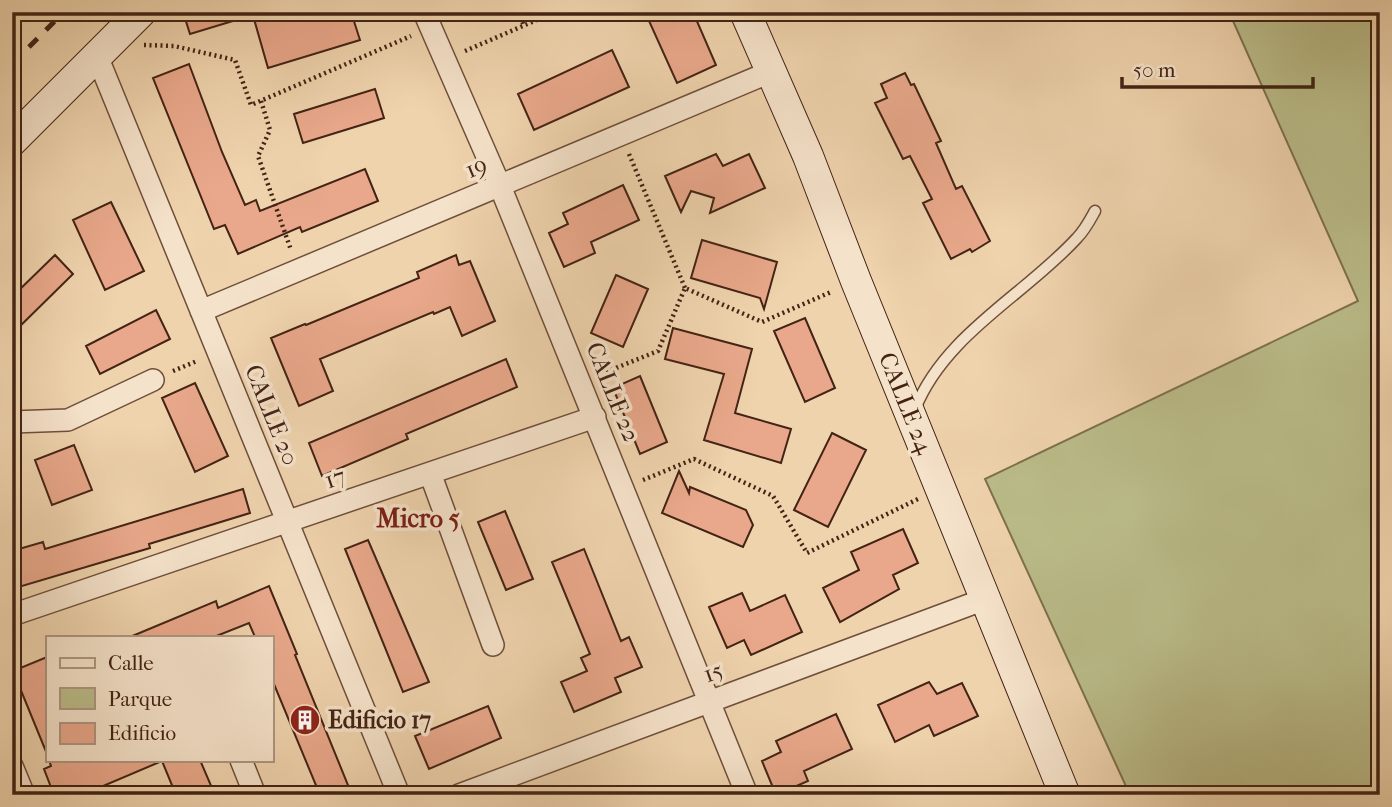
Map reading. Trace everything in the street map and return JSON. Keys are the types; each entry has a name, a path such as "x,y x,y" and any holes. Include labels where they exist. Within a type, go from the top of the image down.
{"street":[{"path":"12,141 141,12"},
{"name":"CALLE 24","path":"745,12 808,156 856,281 1065,795"},
{"name":"CALLE 22","path":"427,20 595,417 747,795"},
{"name":"CALLE 20","path":"103,50 201,311 398,795"},
{"name":"19","path":"201,311 770,72"},
{"path":"12,422 68,420 153,380"},
{"name":"17","path":"12,615 595,417"},
{"path":"430,473 493,645"},
{"name":"15","path":"459,795 985,599"},
{"path":"242,762 255,795"},
{"path":"12,766 24,795"}],"lane":[{"path":"912,418 921,396 959,344 1079,236 1095,211"}],"path":[{"path":"518,12 524,26"},
{"path":"445,60 555,12"},
{"path":"103,50 174,46 235,61 251,104 427,20"},
{"path":"261,100 270,130 258,156 298,271"},
{"path":"621,135 685,288 762,321 856,281"},
{"path":"580,382 658,351 685,288"},
{"path":"153,380 218,352"},
{"path":"623,488 694,459 773,496 807,553 940,488"}],"green space":[{"path":"1229,12 1380,12 1380,795 1130,795 985,479 1358,301"}],"building":[{"path":"183,12 245,12 246,17 190,34"},
{"path":"252,12 339,12 340,19 352,15 360,40 268,68"},
{"path":"645,12 693,12 716,65 677,83"},
{"path":"612,50 629,87 534,130 518,94"},
{"path":"189,64 245,205 256,200 260,211 365,169 378,201 302,232 300,227 238,254 225,225 214,229 153,78"},
{"path":"905,73 911,85 914,84 941,141 936,143 956,189 962,186 990,241 972,252 970,249 951,259 923,203 932,199 910,156 903,159 875,103 887,98 881,84"},
{"path":"375,89 384,118 303,143 294,114"},
{"path":"716,154 723,166 749,154 765,188 710,213 714,198 691,191 681,212 665,176"},
{"path":"623,185 639,220 591,242 595,253 564,267 549,233 568,224 563,213"},
{"path":"111,202 144,271 105,290 73,220"},
{"path":"702,240 777,262 764,309 760,298 691,278"},
{"path":"55,255 73,274 12,334 12,297"},
{"path":"456,255 459,265 470,261 495,321 462,336 450,307 320,359 333,391 299,406 271,338 419,278 417,272"},
{"path":"616,275 648,289 623,347 591,333"},
{"path":"156,310 170,339 100,374 86,346"},
{"path":"805,318 835,388 805,402 774,331"},
{"path":"673,328 752,349 735,413 791,429 781,463 704,440 724,374 665,359"},
{"path":"506,359 517,387 406,434 408,439 322,476 309,443"},
{"path":"640,376 667,442 640,454 613,388"},
{"path":"195,383 228,456 195,472 162,398"},
{"path":"832,433 866,450 828,527 794,510"},
{"path":"74,445 92,490 52,505 35,460"},
{"path":"679,471 689,493 690,487 746,510 753,525 743,547 662,513"},
{"path":"243,489 250,513 149,544 150,548 12,589 12,551 43,542 45,549"},
{"path":"505,511 533,579 506,590 478,522"},
{"path":"903,529 918,563 893,575 899,589 840,622 823,588 859,570 851,552"},
{"path":"368,540 429,682 403,692 345,549"},
{"path":"584,549 621,641 629,637 642,667 615,678 621,692 574,712 561,682 587,671 581,658 590,654 552,562"},
{"path":"269,586 352,795 320,795 273,682 273,636 255,636 249,623 216,636 132,636 216,601 218,608"},
{"path":"742,593 750,611 785,595 802,632 751,655 744,640 727,648 709,607"},
{"path":"46,657 46,752 13,671"},
{"path":"929,682 937,694 962,683 978,716 934,736 929,725 895,742 878,705"},
{"path":"488,706 501,738 429,769 415,736"},
{"path":"836,714 852,749 804,771 808,781 776,795 762,761 781,752 776,741"},
{"path":"50,762 160,762 103,786 107,795 54,795 44,769 51,766"},
{"path":"162,762 201,762 215,795 176,795"}],"railway":[{"path":"12,64 64,12"}],"place":[{"name":"Edificio 17","path":"305,720"}],"district":[{"name":"Micro 5","path":"418,518"}]}
